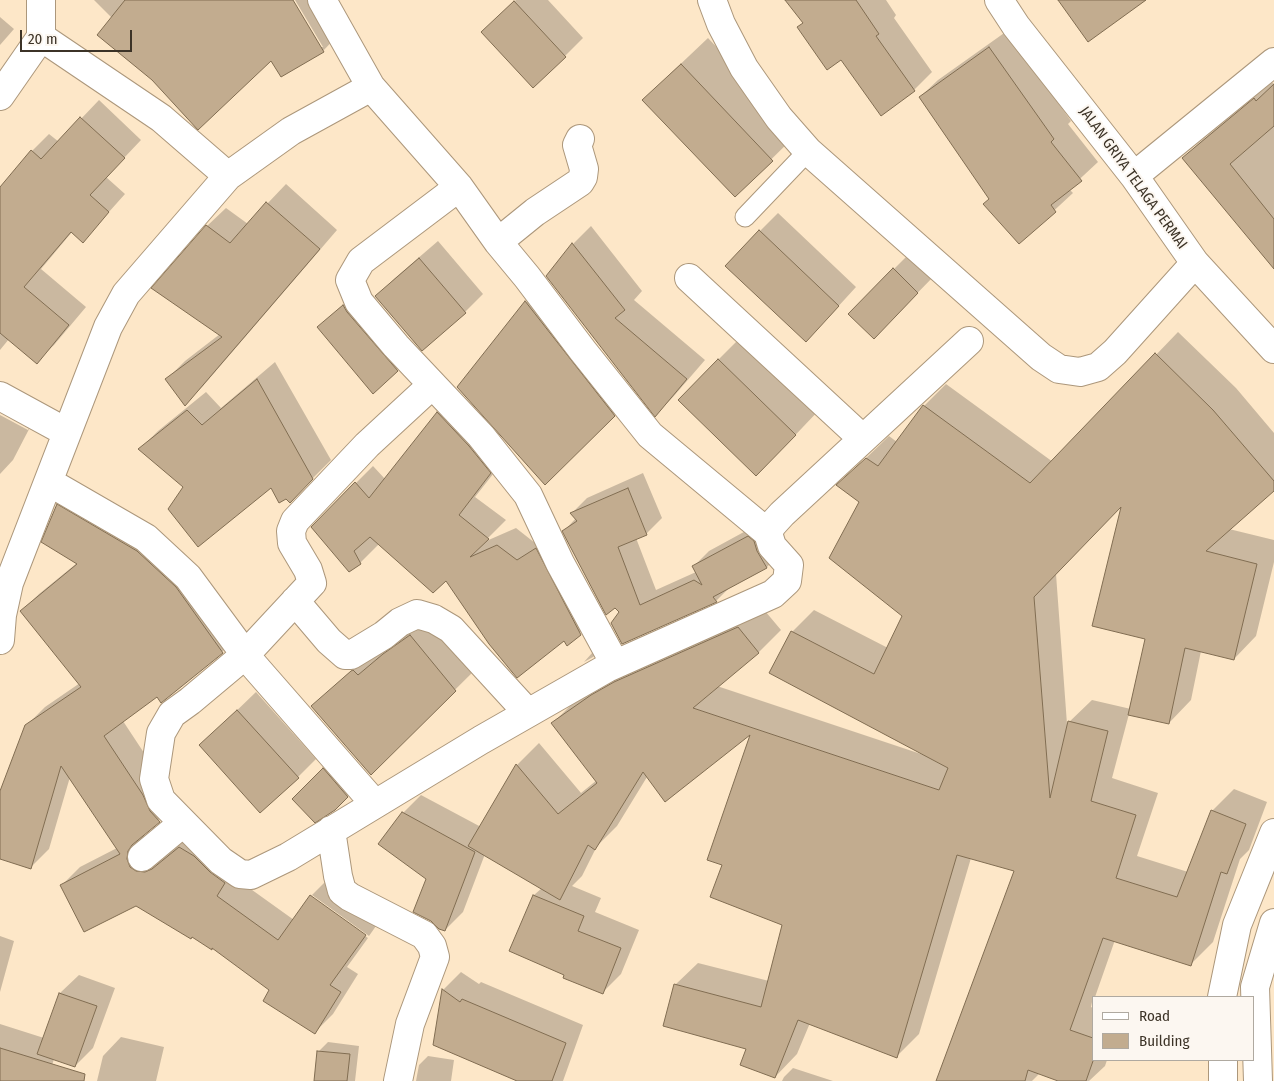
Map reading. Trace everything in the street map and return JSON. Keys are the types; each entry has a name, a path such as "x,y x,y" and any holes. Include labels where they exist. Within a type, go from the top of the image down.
{"street":[{"path":"0,96 41,36 41,0"},
{"path":"322,0 371,87 459,187 498,242 650,435 768,533 772,546 789,565 787,581 773,594 615,664 528,713 288,857 251,875 240,874 221,861 161,800 154,779 161,733 172,714 245,655 312,583 308,570 292,543 291,532 295,521 366,445 432,385"},
{"path":"712,0 721,24 744,68 780,118 808,151 1041,357 1059,369 1080,372 1098,367 1115,352 1195,262"},
{"name":"JALAN GRIYA TELAGA PERMAI","path":"999,0 1016,26 1134,176 1195,262 1274,349"},
{"path":"41,36 161,118 228,176"},
{"path":"1134,176 1274,62"},
{"path":"0,640 2,615 9,583 108,327 126,294 228,176 291,131 371,87"},
{"path":"498,242 534,212 580,182 584,169 577,145 580,139"},
{"path":"459,187 361,261 350,280 359,302 396,346 481,436 528,495 560,563 615,664"},
{"path":"689,278 863,439"},
{"path":"768,533 772,525 782,514 969,341"},
{"path":"0,396 66,432"},
{"path":"49,482 146,538 188,577 245,655 310,732 375,804"},
{"path":"295,601 329,641 345,654 351,655 384,635 400,622 417,614 434,619 451,629 528,713"},
{"path":"142,857 183,823"},
{"path":"331,830 342,890 350,897 424,935 432,946 434,957 410,1024 398,1081"},
{"path":"1222,996 1236,925 1274,833"},
{"path":"1258,1081 1255,987 1274,923"},
{"path":"1223,1061 1223,1081"}],"lane":[{"path":"745,217 808,151"}],"building":[{"path":"125,0 293,0 324,52 281,77 271,61 198,130 152,80 97,35"},
{"path":"785,0 856,0 879,34 876,36 915,91 881,116 841,60 827,70 797,27 803,23"},
{"path":"1058,0 1146,0 1088,42"},
{"path":"514,1 566,57 533,88 481,32"},
{"path":"989,47 1054,139 1051,142 1082,181 1051,205 1056,212 1019,244 983,204 989,199 919,97"},
{"path":"681,64 773,161 735,197 642,100"},
{"path":"1274,84 1274,126 1230,164 1274,219 1274,269 1182,158 1254,98 1256,101"},
{"path":"80,117 125,158 90,195 109,212 83,243 71,232 24,287 69,325 37,364 0,333 0,187 31,150 41,159"},
{"path":"266,202 320,249 185,406 165,379 222,337 151,288 206,225 230,243"},
{"path":"759,230 839,306 806,342 725,266"},
{"path":"572,243 625,310 615,318 687,379 655,417 546,276"},
{"path":"419,258 466,313 422,351 375,296"},
{"path":"893,268 918,293 874,339 848,314"},
{"path":"525,301 615,416 545,485 457,387"},
{"path":"343,305 398,371 373,394 317,327"},
{"path":"1155,353 1213,410 1274,481 1274,491 1206,551 1257,564 1234,660 1185,648 1169,724 1128,715 1145,639 1092,626 1121,507 1034,597 1050,798 1068,721 1108,731 1091,801 1136,815 1116,878 1177,897 1211,810 1246,824 1227,874 1221,872 1191,966 1103,938 1070,1030 1092,1038 1093,1061 1086,1081 1058,1081 1028,1070 1025,1081 936,1081 1014,871 957,855 897,1058 798,1020 775,1078 740,1065 746,1049 663,1026 674,984 761,1007 782,925 710,897 722,865 707,860 750,735 665,802 643,772 595,850 588,845 560,900 468,846 516,764 558,814 597,783 551,723 591,695 614,682 738,627 759,653 693,708 939,790 948,768 769,673 791,631 874,674 902,616 829,558 859,502 836,485 866,458 878,466 923,405 1030,483"},
{"path":"718,359 796,435 756,476 678,400"},
{"path":"257,379 313,479 290,503 286,499 279,503 271,488 198,547 168,509 183,487 138,449 187,410 202,425"},
{"path":"437,412 491,473 459,515 489,539 470,557 497,545 517,560 536,548 581,635 567,646 564,641 517,678 489,644 446,581 433,593 370,537 354,551 361,564 349,572 311,527 355,482 369,498"},
{"path":"628,488 647,535 618,547 640,605 694,580 702,585 692,566 748,536 754,541 757,551 767,568 713,597 717,602 622,644 611,623 619,612 615,608 606,615 562,531 577,521 570,513"},
{"path":"57,504 137,551 176,587 223,653 161,703 157,697 104,736 143,795 150,811 160,822 132,845 128,851 127,859 130,867 136,871 145,872 152,869 179,847 194,856 210,872 225,883 217,896 278,940 310,895 366,935 330,985 341,992 315,1034 263,1001 269,990 212,948 212,950 192,937 191,939 136,906 84,932 60,885 120,854 61,766 31,869 0,859 0,791 25,725 81,687 20,611 77,564 41,542"},
{"path":"410,635 456,691 371,775 311,706 351,671 353,670 358,675"},
{"path":"237,710 299,778 260,813 199,745"},
{"path":"323,768 348,797 335,810 315,823 292,799"},
{"path":"402,812 475,852 445,931 413,912 426,879 378,844"},
{"path":"533,895 584,916 578,931 621,948 603,994 563,978 564,975 509,951"},
{"path":"442,989 460,1002 462,999 566,1043 552,1081 517,1081 433,1045"},
{"path":"59,993 97,1006 75,1067 37,1054"},
{"path":"0,1048 85,1074 84,1081 0,1081"},
{"path":"317,1051 350,1054 347,1081 314,1081"}]}
